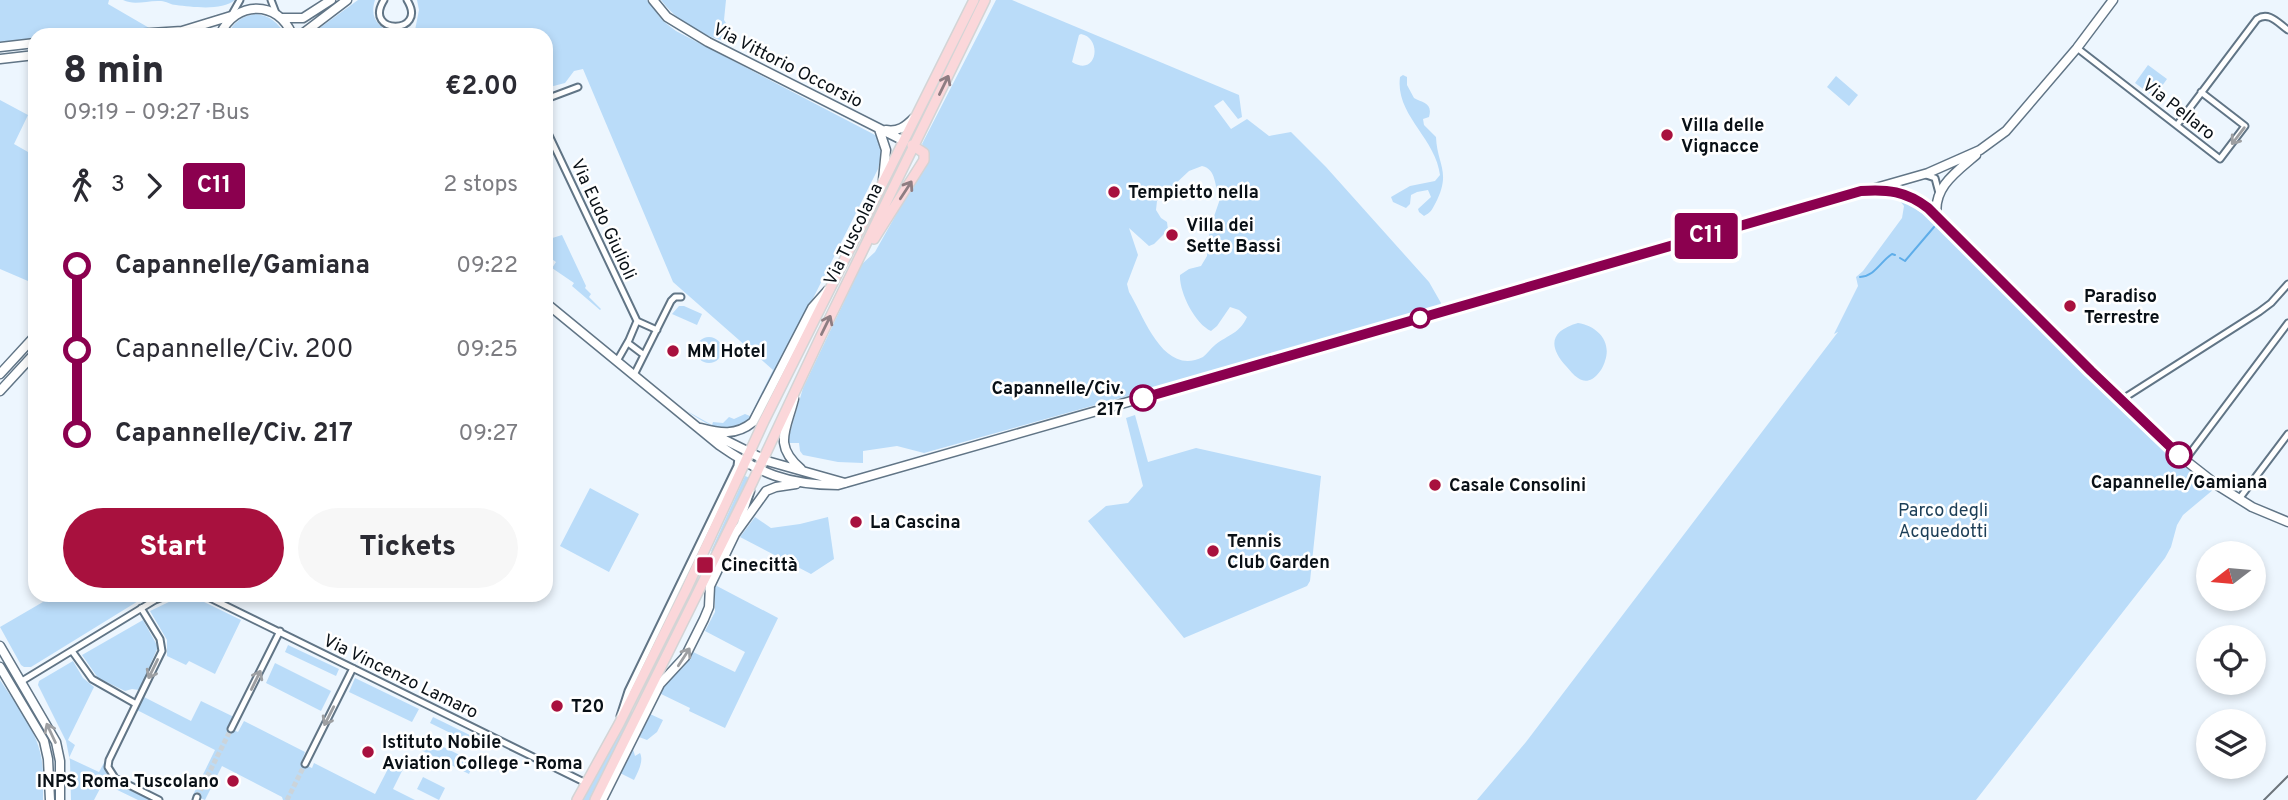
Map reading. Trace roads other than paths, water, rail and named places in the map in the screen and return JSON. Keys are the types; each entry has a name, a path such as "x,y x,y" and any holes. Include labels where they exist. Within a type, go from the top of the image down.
{"main road":[{"name":"Via Tuscolana","path":"577,800 619,724 686,590 741,461 749,453 973,0"},
{"name":"Via Tuscolana","path":"595,800 987,0"},
{"path":"854,267 924,162 925,154 904,141"}],"street":[{"path":"224,28 240,0"},
{"path":"271,0 288,28"},
{"path":"192,28 254,6 280,15 303,18 331,0"},
{"path":"310,28 347,0"},
{"path":"384,0 379,11 383,21 392,27 402,26 410,18 412,13 407,0"},
{"name":"Via Vittorio Occorsio","path":"653,0 667,17 698,37 904,141"},
{"path":"1916,199 1931,198 1980,150 2015,122 2113,0"},
{"path":"2176,125 2259,17 2269,16 2288,30"},
{"path":"0,47 28,44"},
{"name":"Via Pellaro","path":"2077,48 2220,159 2245,126 2201,92"},
{"path":"0,59 28,56"},
{"path":"553,96 578,87"},
{"path":"882,184 886,150 879,129 901,129 918,113"},
{"name":"Via Eudo Giulioli","path":"553,144 636,321"},
{"path":"735,534 768,490 789,484 845,483 1923,175 1980,150"},
{"path":"1916,199 1914,184 1923,175 1935,178 1938,192 1935,203 1937,218"},
{"path":"1861,191 1892,190 1916,199 2185,460 2222,489 2267,515 2288,522"},
{"path":"2121,400 2259,312 2288,284"},
{"name":"Via Tuscolana","path":"698,427 729,433 741,430 753,422 812,309 831,287"},
{"path":"634,375 672,300 681,297"},
{"path":"553,309 741,461 772,476 819,485"},
{"path":"617,361 628,343 636,321 657,330"},
{"path":"2185,460 2288,323"},
{"path":"628,343 644,355"},
{"path":"0,374 28,344"},
{"path":"0,391 28,361"},
{"path":"798,384 783,443 787,456 803,471"},
{"path":"698,427 764,459 845,483"},
{"path":"2238,498 2288,434"},
{"name":"Via Tuscolana","path":"619,724 628,691 741,461"},
{"name":"Via Tuscolana","path":"602,800 659,686 685,657 702,624 709,607 710,586 748,504 752,483"},
{"path":"9,682 16,684 22,681 153,602"},
{"name":"Via Vincenzo Lamaro","path":"219,602 586,783"},
{"path":"141,608 160,639 162,648 108,767 115,778 159,800"},
{"path":"291,637 294,630"},
{"path":"231,729 280,631"},
{"path":"0,646 56,742 60,761 60,800"},
{"path":"72,651 92,679 136,704"},
{"path":"0,667 44,741 50,800"},
{"path":"305,764 353,668"}],"waterway":[{"path":"1900,258 1905,261 1934,227"},
{"path":"1860,277 1870,274 1892,254 1895,255"}],"tunnel":[{"path":"197,797 231,729"},
{"path":"287,800 305,764"}],"railway":[{"path":"2264,800 2288,776"}],"place":[{"name":"Villa delle Vignacce","path":"1667,135"},
{"name":"Tempietto nella","path":"1114,192"},
{"name":"Villa dei Sette Bassi","path":"1172,235"},
{"name":"Paradiso Terrestre","path":"2070,306"},
{"name":"MM Hotel","path":"673,351"},
{"name":"Capannelle/Civ. 217","path":"1143,398"},
{"name":"Capannelle/Gamiana","path":"2179,455"},
{"name":"Casale Consolini","path":"1435,485"},
{"name":"La Cascina","path":"856,522"},
{"name":"Tennis Club Garden","path":"1213,551"},
{"name":"Cinecittà","path":"705,565"},
{"name":"T20","path":"557,706"},
{"name":"Istituto Nobile Aviation College - Roma","path":"368,752"},
{"name":"INPS Roma Tuscolano","path":"233,781"}],"park label":[{"name":"Parco degli Acquedotti","path":"1943,520"}]}
